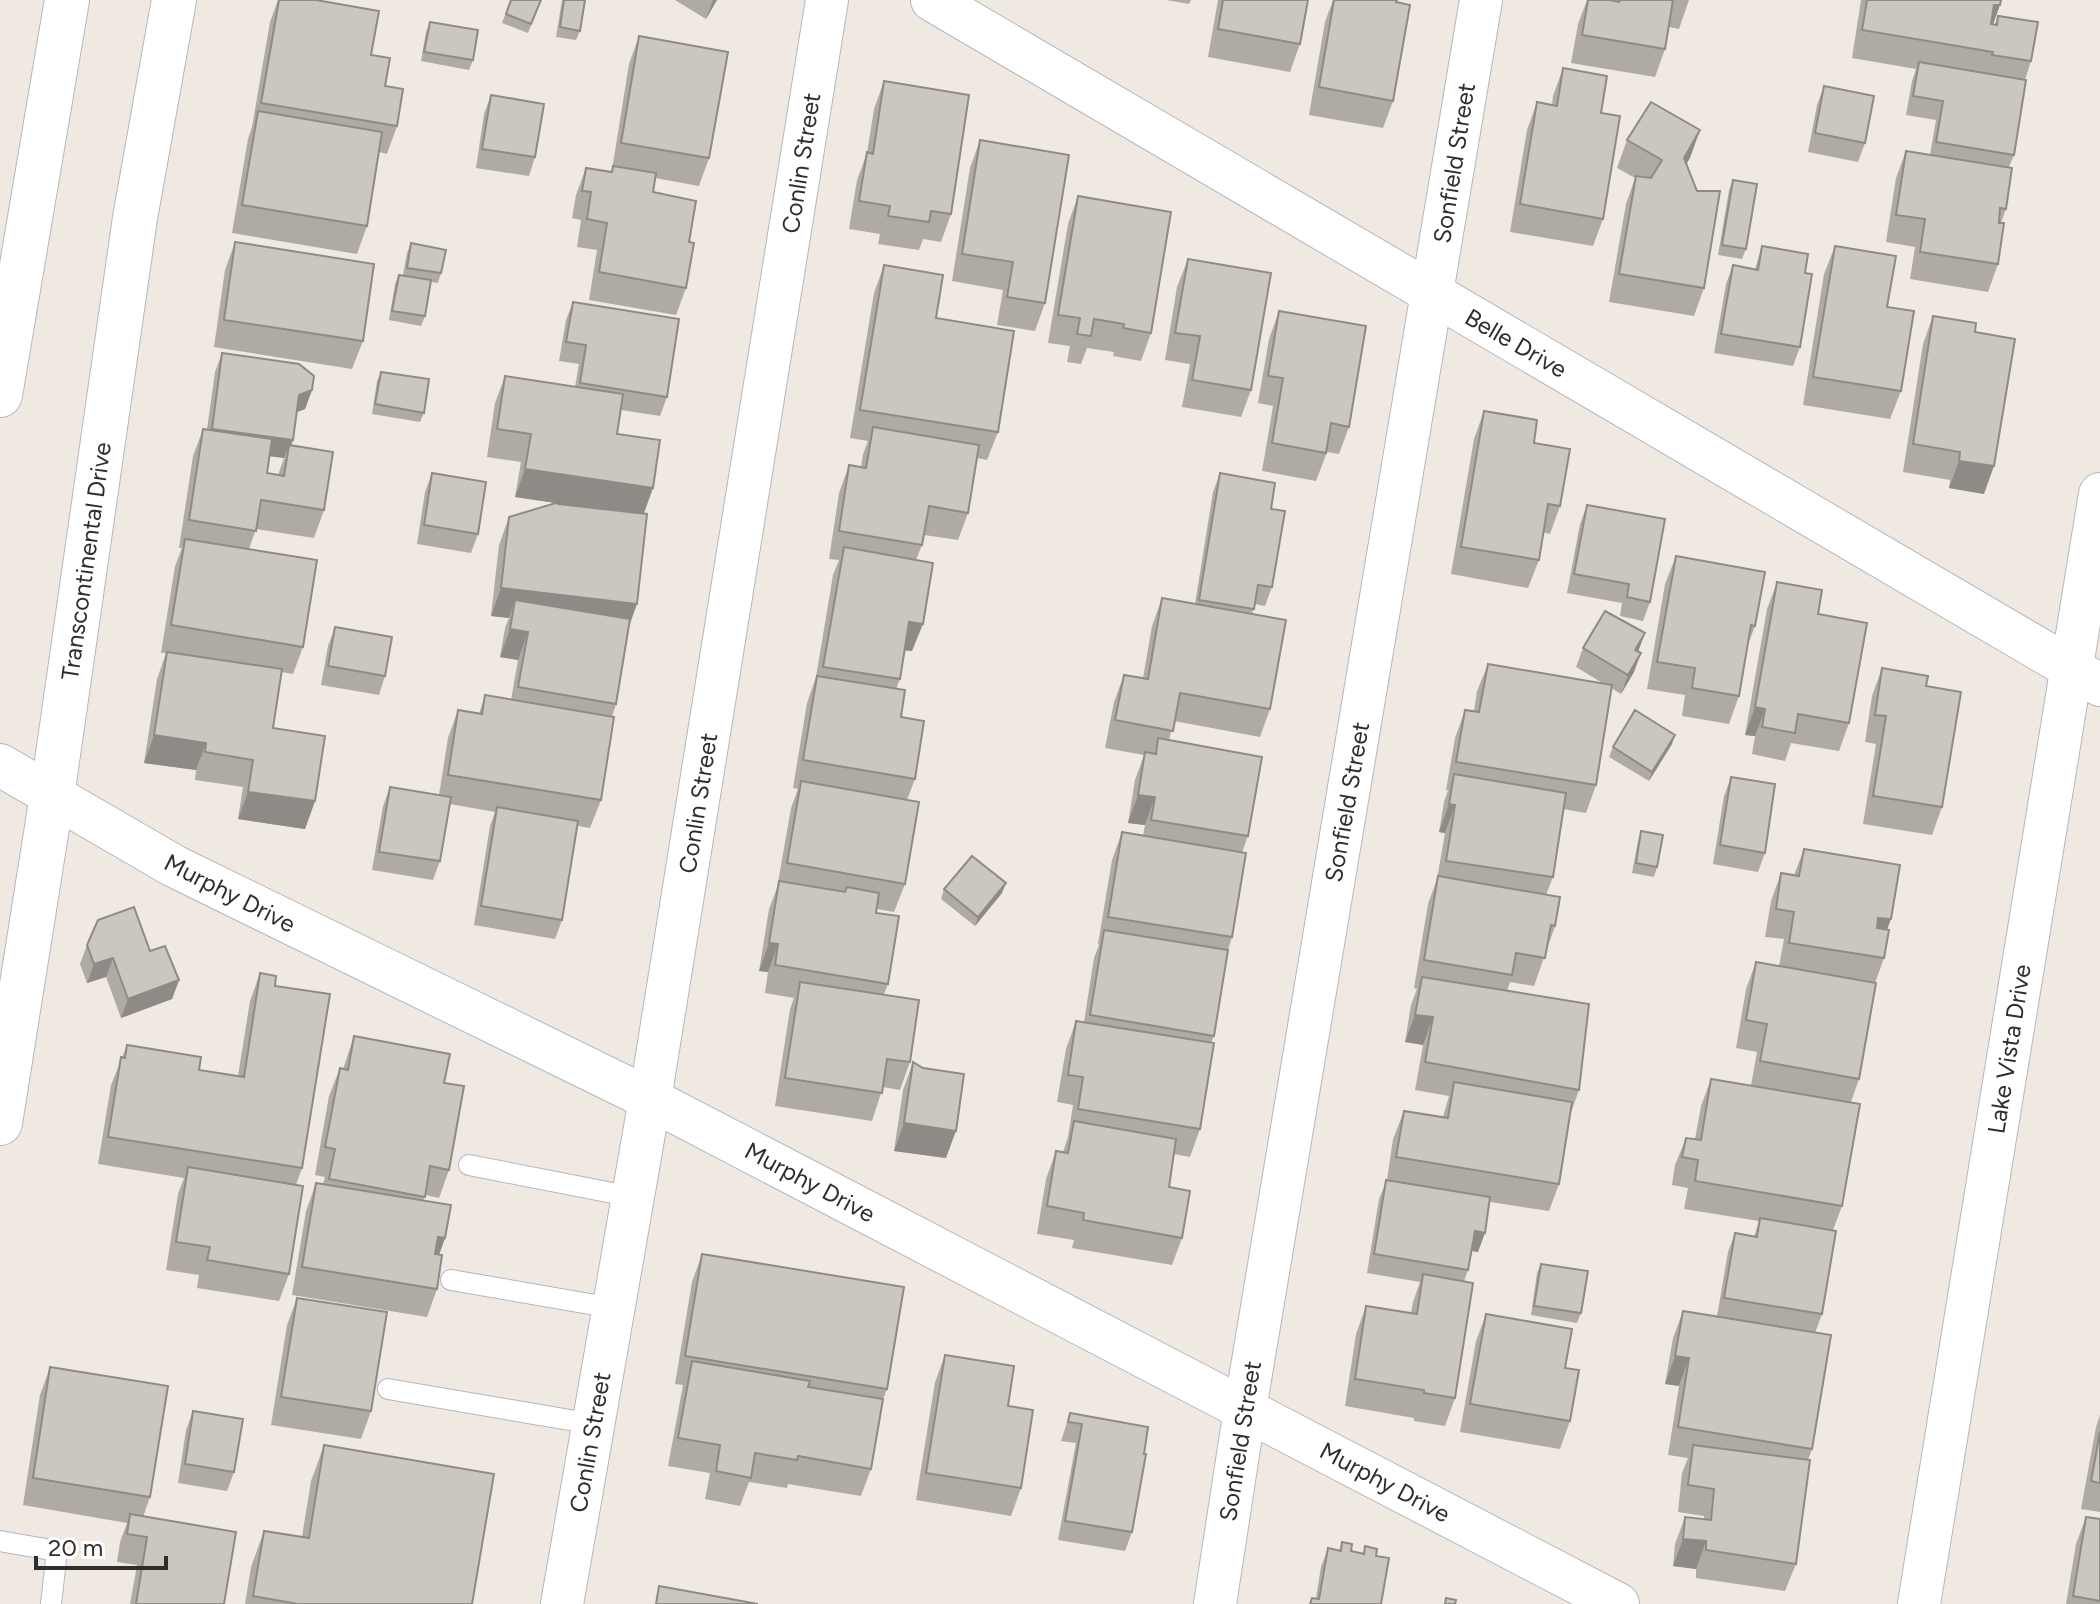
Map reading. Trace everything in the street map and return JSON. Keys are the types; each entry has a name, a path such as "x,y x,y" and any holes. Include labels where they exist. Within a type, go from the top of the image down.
{"street":[{"path":"0,395 67,0"},
{"name":"Transcontinental Drive","path":"0,1123 52,796 135,218 174,0"},
{"name":"Conlin Street","path":"562,1604 650,1099 827,0"},
{"name":"Belle Drive","path":"932,0 2085,676"},
{"name":"Sonfield Street","path":"1215,1604 1481,0"},
{"name":"Lake Vista Drive","path":"1919,1604 2085,676 2100,494"},
{"name":"Murphy Drive","path":"0,765 174,866 650,1099 1618,1604"}],"lane":[{"path":"469,1165 633,1197"},
{"path":"451,1280 613,1308"},
{"path":"388,1389 593,1424"},
{"path":"0,1541 57,1551 51,1604"}],"building":[{"path":"279,0 316,0 379,11 371,55 390,58 385,86 403,89 397,126 261,103"},
{"path":"511,0 541,0 531,24 506,14"},
{"path":"564,0 585,0 580,31 560,27"},
{"path":"1223,0 1308,0 1300,44 1218,29"},
{"path":"1334,0 1397,0 1410,5 1393,101 1319,87"},
{"path":"1588,0 1673,0 1665,49 1582,35"},
{"path":"1867,0 2001,0 2000,5 1994,5 1991,24 1997,25 1998,16 2038,22 2031,61 1862,30"},
{"path":"430,22 478,30 473,60 424,52"},
{"path":"639,36 728,52 709,158 621,143"},
{"path":"1919,62 2026,80 2014,155 1936,142 1943,101 1913,96"},
{"path":"1563,68 1607,76 1601,113 1620,116 1603,219 1520,204 1537,102 1557,106"},
{"path":"884,81 969,95 951,214 931,211 929,222 888,216 890,206 859,201 867,152 873,154"},
{"path":"1824,86 1874,96 1865,143 1815,133"},
{"path":"491,95 544,104 535,157 482,149"},
{"path":"1651,102 1700,130 1684,158 1697,191 1720,191 1704,288 1619,274 1636,176 1651,178 1662,160 1627,140"},
{"path":"258,111 382,132 367,226 242,205"},
{"path":"980,140 1069,155 1045,303 1007,297 1013,262 962,254"},
{"path":"1906,151 2012,168 2006,209 2000,208 1999,223 2004,223 1998,264 1920,252 1925,219 1896,215"},
{"path":"613,166 656,173 653,192 696,201 689,242 694,243 686,288 599,272 607,223 587,219 591,192 582,191 586,168 612,172"},
{"path":"1733,180 1757,184 1746,249 1722,245"},
{"path":"1078,196 1171,212 1151,333 1094,319 1091,336 1077,334 1080,318 1058,315"},
{"path":"235,242 374,264 363,341 224,320"},
{"path":"411,243 446,250 441,273 407,268"},
{"path":"1762,246 1808,254 1805,273 1812,274 1800,347 1721,334 1733,265 1758,270"},
{"path":"1835,246 1896,256 1887,307 1914,311 1901,391 1813,377"},
{"path":"1188,259 1271,273 1251,390 1192,380 1200,336 1175,333"},
{"path":"884,265 943,275 936,318 1014,331 998,432 860,410"},
{"path":"399,275 431,280 425,316 392,311"},
{"path":"573,302 679,319 667,397 580,383 586,345 566,342"},
{"path":"1279,311 1366,326 1349,427 1331,423 1326,453 1272,443 1283,378 1268,376"},
{"path":"1933,316 1976,323 1975,332 2015,339 1994,466 1959,461 1960,452 1913,444"},
{"path":"222,353 299,364 314,376 312,390 299,395 293,440 212,429"},
{"path":"381,372 429,379 424,413 375,404"},
{"path":"505,376 623,394 617,434 660,440 653,488 525,469 531,434 497,429"},
{"path":"1484,411 1537,420 1534,443 1570,449 1560,506 1548,504 1539,560 1461,547"},
{"path":"873,427 979,445 968,513 929,506 922,545 839,531 849,465 866,468"},
{"path":"203,429 272,439 267,473 284,476 289,445 333,452 324,510 261,500 256,531 189,520"},
{"path":"432,473 486,482 478,534 424,525"},
{"path":"1220,473 1275,483 1271,509 1285,511 1272,587 1258,585 1254,609 1199,600"},
{"path":"559,502 647,514 637,604 501,588 509,517"},
{"path":"1587,505 1665,519 1650,602 1627,597 1629,584 1574,574"},
{"path":"185,539 317,560 303,647 171,625"},
{"path":"844,547 933,563 923,624 909,622 900,679 823,667"},
{"path":"1676,556 1765,572 1755,626 1751,625 1739,696 1692,688 1695,668 1657,662"},
{"path":"1777,582 1822,590 1818,614 1867,623 1849,723 1798,714 1795,733 1762,727 1765,709 1755,707"},
{"path":"1162,598 1286,620 1270,709 1180,693 1173,731 1115,720 1124,675 1148,679"},
{"path":"515,600 630,619 616,704 518,687 528,632 510,629"},
{"path":"1605,611 1645,633 1635,650 1641,653 1628,675 1583,648"},
{"path":"335,627 392,637 385,676 328,666"},
{"path":"167,652 282,669 273,728 325,736 315,801 248,792 253,760 205,752 206,743 154,735"},
{"path":"1488,664 1612,685 1596,785 1456,762 1465,710 1479,712"},
{"path":"1882,668 1928,676 1926,686 1961,692 1942,807 1873,796 1886,716 1875,715"},
{"path":"817,676 905,690 901,717 924,721 915,779 803,760"},
{"path":"485,695 614,717 601,800 448,775 458,710 482,714"},
{"path":"1635,710 1675,735 1652,772 1613,747"},
{"path":"1158,738 1262,757 1248,836 1151,820 1155,797 1138,795 1145,752 1156,754"},
{"path":"1454,774 1566,793 1553,877 1446,861 1455,805 1449,804"},
{"path":"1731,777 1775,784 1765,853 1720,845"},
{"path":"801,781 919,802 905,884 787,863"},
{"path":"390,787 451,797 440,861 379,852"},
{"path":"497,807 578,821 562,920 481,906"},
{"path":"1641,831 1663,835 1657,867 1636,863"},
{"path":"1122,832 1246,853 1232,937 1108,917"},
{"path":"1804,849 1900,865 1891,919 1878,918 1877,928 1889,930 1884,958 1789,943 1794,912 1776,909 1781,873 1799,876"},
{"path":"972,856 1006,883 978,917 944,889"},
{"path":"1438,876 1560,897 1545,958 1516,953 1512,975 1424,960"},
{"path":"779,881 845,892 847,887 879,893 876,913 899,916 888,984 775,965 778,944 769,943"},
{"path":"134,907 150,951 165,946 179,980 128,999 113,958 94,964 87,945 98,920"},
{"path":"1104,930 1228,950 1214,1036 1090,1015"},
{"path":"1756,962 1876,983 1859,1079 1760,1061 1767,1024 1746,1020"},
{"path":"260,973 276,976 275,986 330,994 302,1168 108,1137 121,1057 125,1058 127,1045 201,1057 199,1070 244,1077"},
{"path":"1422,977 1589,1004 1579,1090 1425,1062 1433,1017 1415,1015"},
{"path":"800,982 919,1000 910,1062 887,1059 882,1093 785,1078"},
{"path":"1076,1021 1214,1043 1200,1129 1078,1109 1083,1077 1068,1075"},
{"path":"354,1036 450,1054 444,1083 464,1086 449,1170 430,1166 425,1197 329,1179 335,1149 325,1147 340,1068 348,1070"},
{"path":"913,1062 923,1068 964,1074 956,1131 904,1123"},
{"path":"1711,1079 1860,1104 1842,1206 1695,1181 1698,1160 1682,1157 1686,1138 1701,1140"},
{"path":"1454,1082 1572,1102 1559,1184 1396,1157 1404,1111 1448,1118"},
{"path":"1074,1121 1176,1139 1169,1187 1190,1191 1182,1238 1083,1220 1084,1213 1047,1206 1056,1151 1068,1153"},
{"path":"188,1167 303,1186 289,1274 207,1260 210,1247 176,1242"},
{"path":"1386,1180 1490,1197 1485,1233 1475,1231 1468,1270 1374,1254"},
{"path":"316,1183 451,1205 445,1238 438,1237 435,1254 442,1255 437,1289 302,1267"},
{"path":"1760,1218 1836,1231 1822,1314 1724,1298 1735,1233 1757,1237"},
{"path":"702,1254 904,1287 887,1389 685,1356"},
{"path":"1541,1264 1588,1271 1581,1313 1534,1306"},
{"path":"1423,1274 1473,1283 1455,1398 1355,1379 1366,1306 1417,1314"},
{"path":"297,1298 387,1312 371,1411 281,1397"},
{"path":"1683,1311 1831,1335 1812,1449 1678,1427 1689,1358 1675,1356"},
{"path":"1486,1314 1572,1329 1565,1368 1579,1370 1570,1421 1470,1404"},
{"path":"945,1355 1014,1366 1008,1406 1033,1410 1021,1488 926,1473"},
{"path":"692,1361 810,1381 808,1387 883,1399 871,1469 798,1456 797,1460 755,1453 751,1478 716,1471 720,1445 678,1438"},
{"path":"50,1367 168,1386 150,1497 33,1478"},
{"path":"193,1411 243,1419 234,1472 185,1464"},
{"path":"1070,1413 1148,1427 1132,1532 1065,1521 1082,1424 1068,1422"},
{"path":"2100,1432 2100,1483 2091,1481"},
{"path":"324,1445 494,1474 472,1604 298,1604 253,1596 264,1531 309,1538"},
{"path":"1693,1445 1810,1460 1796,1564 1706,1550 1706,1541 1683,1539 1685,1517 1711,1520 1714,1489 1688,1485"},
{"path":"130,1514 236,1532 224,1604 136,1604 147,1537 127,1534"},
{"path":"2086,1517 2100,1519 2100,1601 2073,1596"},
{"path":"1342,1542 1352,1544 1351,1551 1364,1554 1365,1546 1377,1549 1376,1556 1389,1558 1381,1604 1310,1604 1312,1598 1319,1599 1328,1548 1341,1551"},
{"path":"659,1586 758,1604 656,1604"},
{"path":"1446,1598 1456,1600 1455,1604 1445,1604"}]}
